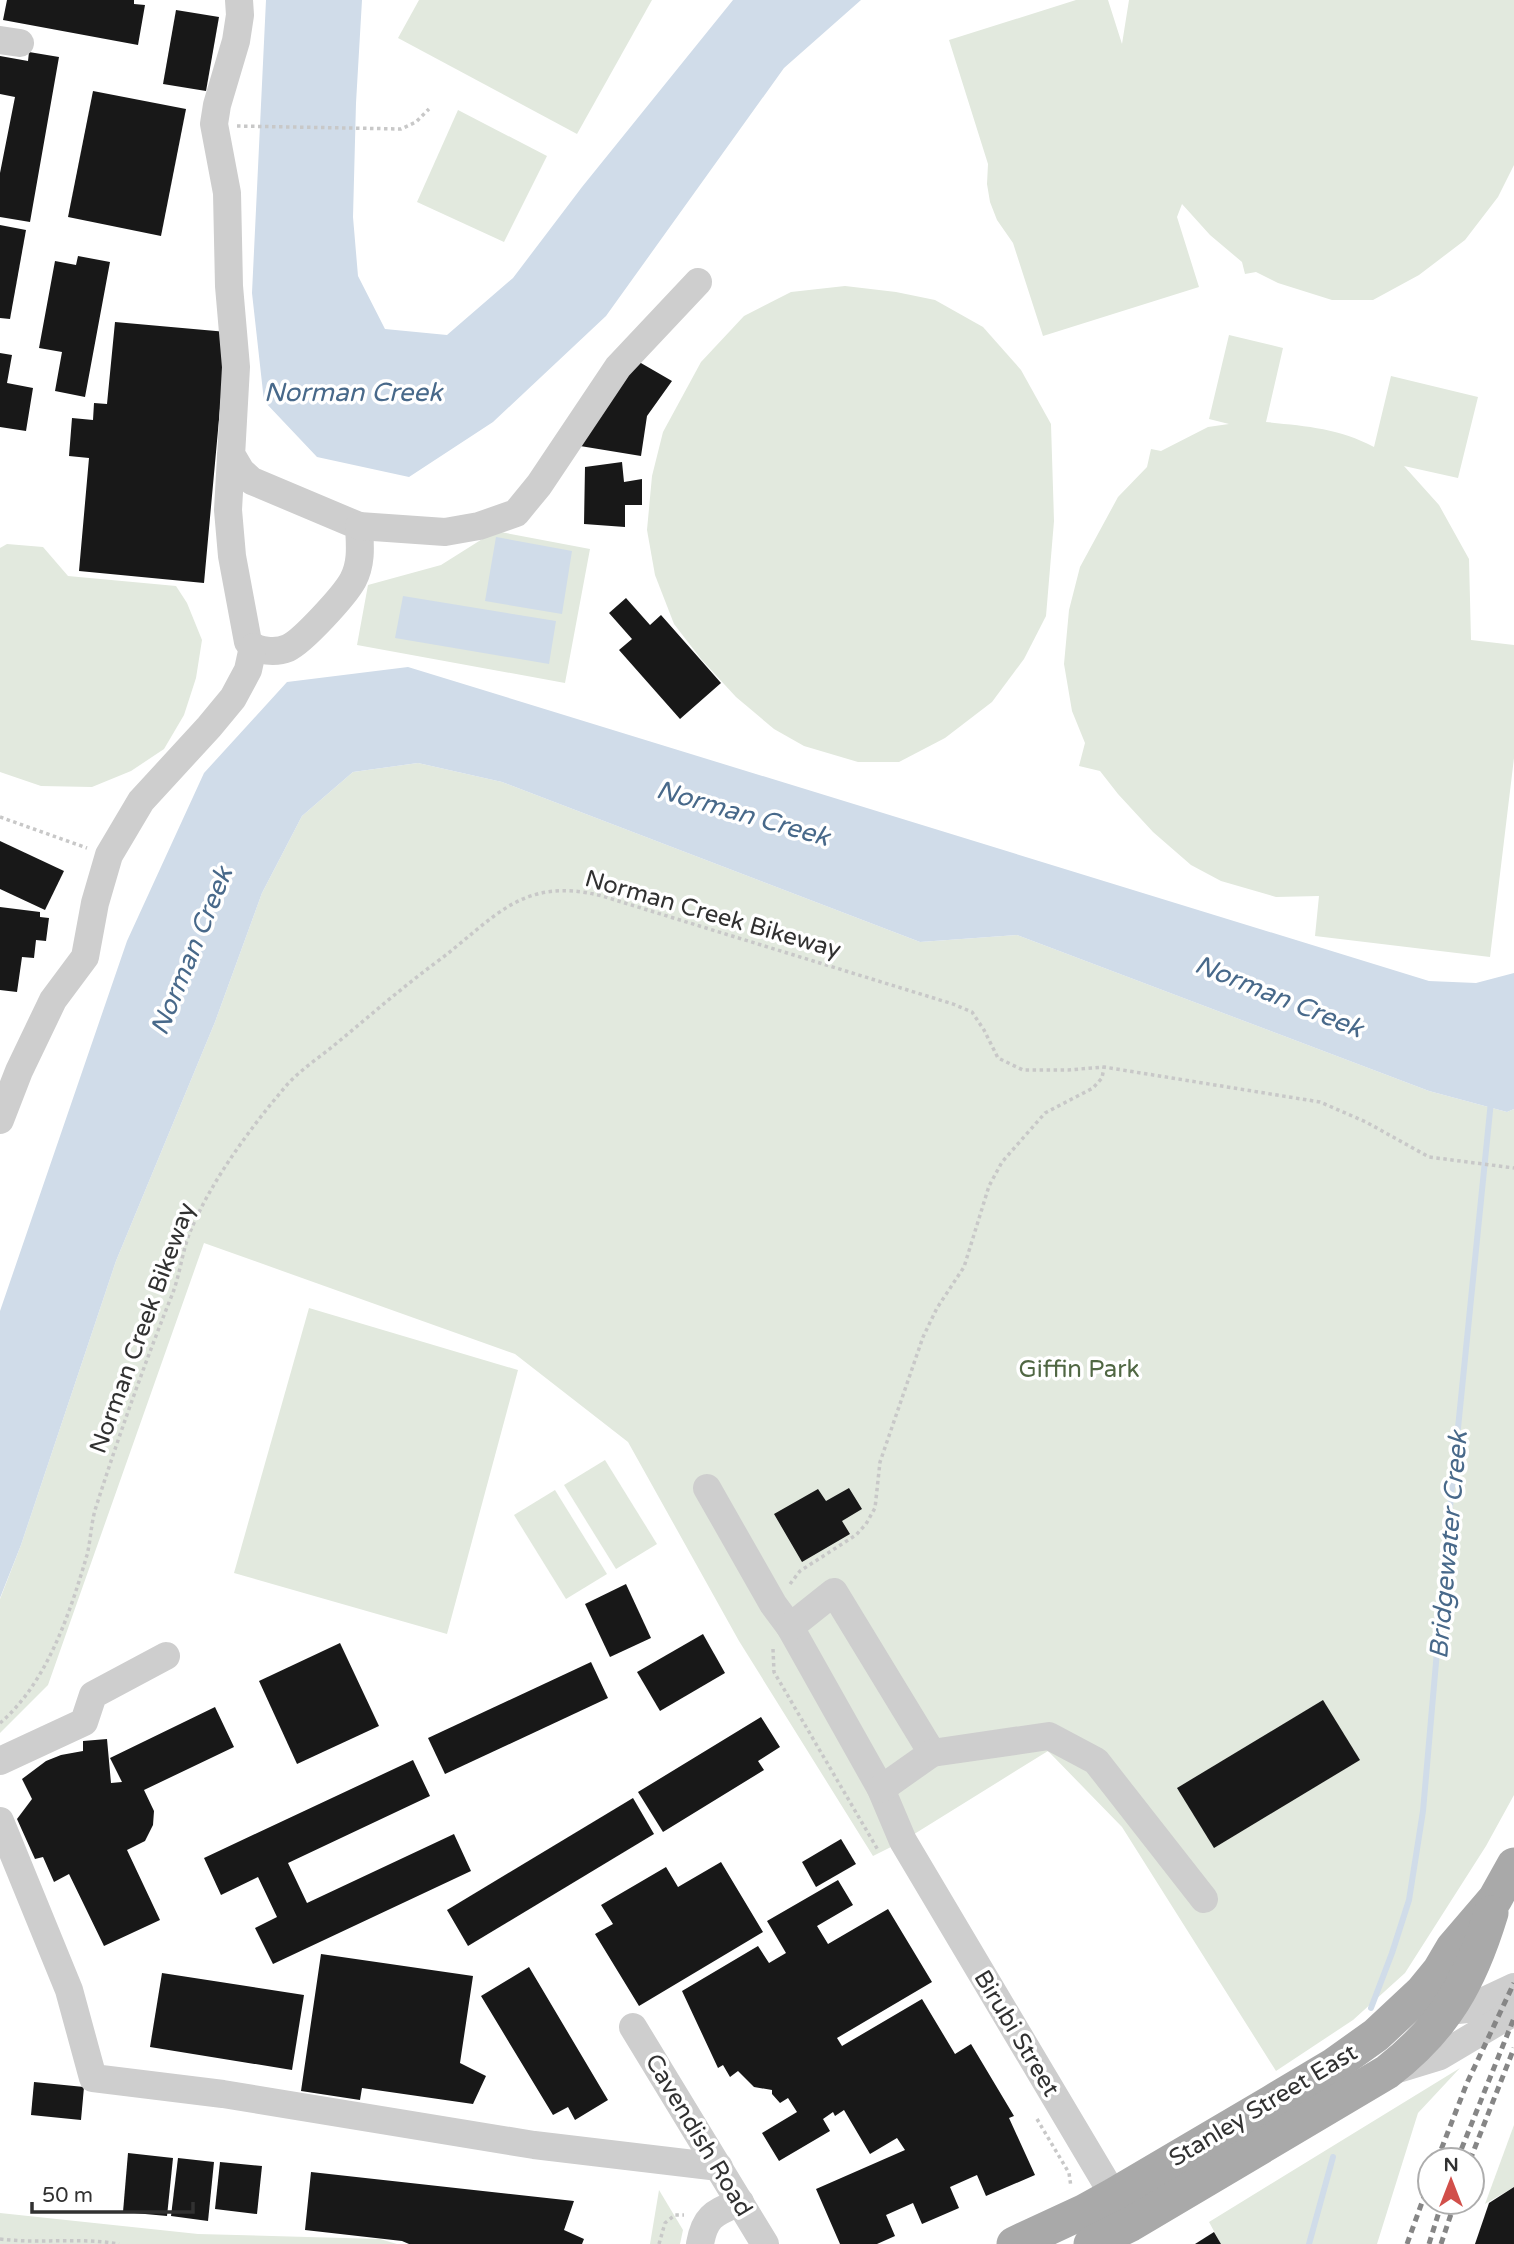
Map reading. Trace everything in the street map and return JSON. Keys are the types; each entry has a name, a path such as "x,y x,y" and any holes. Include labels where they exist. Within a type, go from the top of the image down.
{"main road":[{"path":"1387,2072 1420,2045 1446,2013 1478,1956 1495,1899 1514,1865"},
{"name":"Stanley Street East","path":"1091,2244 1122,2210 1376,2035 1422,1993 1453,1948 1495,1899"},
{"name":"Stanley Street East","path":"1014,2244 1122,2210 1387,2072"}],"street":[{"path":"239,0 236,41 214,124 227,193 229,286 236,367 229,519 232,556 247,642 253,647 277,652 291,647"},
{"path":"231,454 241,471 252,481 360,539 413,531 445,532 479,526 516,513 539,485 618,367 698,282"},
{"path":"229,519 244,492 264,486"},
{"path":"233,698 269,669 326,614 352,581 360,539"},
{"path":"0,1120 52,1000 85,957 95,903 109,855 141,801 233,698 248,670 253,647"},
{"name":"Birubi Street","path":"707,1488 773,1604 782,1636 881,1790 891,1846 1122,2210"},
{"path":"782,1636 834,1592 932,1753"},
{"path":"0,1761 84,1722 93,1695 166,1656"},
{"path":"881,1790 932,1753 1049,1736 1096,1761 1204,1899"},
{"path":"0,1821 69,1990 93,2078 223,2094 534,2145 719,2167"},
{"path":"1400,2013 1446,2013 1478,2006 1514,1987"},
{"name":"Stanley Street East","path":"1387,2072 1440,2056 1514,2012"},
{"name":"Cavendish Road","path":"633,2026 740,2202 758,2241"},
{"path":"699,2244 710,2216 740,2202"}],"path":[{"path":"247,127 401,128 416,122 429,109"},
{"path":"0,817 109,855"},
{"name":"Norman Creek Bikeway","path":"0,1723 33,1686 54,1648 87,1554 99,1499 144,1365 177,1282 190,1232 220,1175 288,1084 507,906 528,895 555,890 580,891 602,896 972,1012 998,1058 1023,1070 1104,1067 1320,1102 1366,1122 1429,1157 1514,1168"},
{"path":"773,1604 800,1570 856,1535 866,1524 874,1508 880,1462 923,1337 937,1308 964,1267 989,1186 1002,1162 1045,1113 1093,1088 1102,1078 1104,1067"},
{"path":"782,1636 774,1672 891,1846"},
{"path":"1034,2113 1069,2173 1071,2189"},
{"path":"0,2239 16,2243 98,2240 119,2244"}],"green space":[{"path":"419,0 652,0 577,134 398,38"},
{"path":"1076,0 1108,0 1122,44 1129,0 1514,0 1514,165 1498,197 1465,240 1419,275 1373,300 1332,300 1278,283 1256,272 1245,274 1242,262 1210,235 1182,204 1177,217 1199,287 1043,336 1013,243 997,220 990,202 988,164 949,40"},
{"path":"458,110 547,156 504,242 417,202"},
{"path":"845,286 935,300 983,327 1021,370 1051,424 1054,521 1046,616 1024,659 992,702 945,738 899,762 858,762 804,746 774,729 736,697 674,624 655,575 647,530 652,476 663,432 701,362 744,316 791,292"},
{"path":"1229,335 1283,348 1266,422 1335,432 1374,447 1391,376 1478,397 1458,478 1404,466 1439,505 1469,559 1471,640 1514,645 1514,758 1490,957 1315,936 1319,896 1276,897 1221,881 1191,865 1153,832 1100,771 1079,766 1085,743 1072,711 1064,664 1069,610 1080,567 1118,497 1147,467 1151,449 1161,451 1208,427 1229,424 1209,419"},
{"path":"495,531 590,549 565,683 357,645 368,585 441,565"},
{"path":"7,544 43,547 68,576 176,586 187,603 202,640 196,678 184,715 164,749 131,771 92,787 41,786 0,772 0,548"},
{"name":"Giffin Park","path":"418,763 502,782 920,942 1017,935 1429,1091 1507,1112 1514,1109 1514,1795 1486,1846 1405,1973 1353,2020 1276,2071 1122,1827 1048,1751 903,1841 873,1856 739,1641 628,1442 515,1354 204,1243 48,1685 0,1733 0,1599 21,1545 116,1261 215,1022 262,893 302,816 353,772"},
{"path":"309,1308 518,1370 447,1634 234,1573"},
{"path":"605,1460 657,1544 616,1569 564,1485"},
{"path":"555,1490 607,1574 566,1599 514,1515"},
{"path":"1460,2068 1418,2113 1377,2244 1221,2244 1209,2222"},
{"path":"1514,2125 1514,2187 1486,2203"},
{"path":"659,2190 683,2230 680,2244 650,2244"},
{"path":"0,2213 198,2234 380,2239 397,2244 0,2244"}],"water":[{"name":"Norman Creek","path":"266,0 362,0 353,217 358,276 385,329 447,335 513,278 582,187 733,0 861,0 784,68 606,316 493,422 409,477 317,457 264,401 252,293"},
{"path":"496,537 572,551 562,614 485,601"},
{"path":"403,596 556,621 549,664 395,638"},
{"name":"Norman Creek","path":"408,667 1429,981 1476,983 1514,973 1514,1109 1507,1112 1429,1091 1017,935 920,942 502,782 418,763 353,772 302,816 262,893 215,1022 116,1261 21,1545 0,1598 0,1311 127,941 204,773 287,682"}],"building":[{"path":"7,0 134,0 134,4 145,5 138,45 3,20"},
{"path":"176,10 219,17 206,91 163,84"},
{"path":"29,52 59,57 30,222 0,217 0,173 15,97 0,94 0,56 28,61"},
{"path":"93,91 186,109 161,236 68,217"},
{"path":"0,225 26,230 10,319 0,318"},
{"path":"78,256 110,262 85,397 55,391 62,352 39,348 55,261 76,265"},
{"path":"115,322 227,332 204,583 79,571 89,458 69,456 72,418 93,420 94,403 107,404"},
{"path":"0,353 12,355 7,383 33,388 26,431 0,427"},
{"path":"634,359 672,381 647,416 641,456 574,445"},
{"path":"622,462 624,482 642,479 642,505 625,505 625,527 584,524 585,467"},
{"path":"626,598 650,625 661,615 721,683 680,719 619,650 632,639 609,613"},
{"path":"0,841 64,871 45,910 0,889"},
{"path":"0,907 40,912 40,917 49,918 46,941 36,940 34,958 22,957 17,992 0,990"},
{"path":"849,1488 862,1509 842,1521 850,1534 802,1562 774,1514 818,1489 826,1501"},
{"path":"626,1584 651,1638 610,1657 585,1604"},
{"path":"703,1634 725,1673 660,1711 637,1672"},
{"path":"340,1643 379,1726 297,1764 259,1681"},
{"path":"591,1662 608,1698 445,1774 428,1738"},
{"path":"1323,1700 1360,1760 1214,1848 1177,1788"},
{"path":"215,1707 234,1747 144,1790 154,1811 153,1825 145,1841 127,1850 160,1920 104,1946 69,1874 54,1882 43,1857 35,1859 17,1819 32,1799 22,1779 46,1761 83,1751 83,1741 107,1739 111,1783 122,1782 110,1758"},
{"path":"761,1717 780,1747 758,1761 764,1770 663,1832 638,1792"},
{"path":"413,1760 430,1796 288,1863 307,1903 454,1834 471,1871 273,1964 255,1928 277,1917 258,1877 221,1895 204,1858"},
{"path":"633,1798 654,1834 468,1946 447,1910"},
{"path":"841,1839 856,1864 816,1887 802,1862"},
{"path":"721,1862 763,1932 639,2006 595,1934 613,1924 601,1905 666,1867 678,1887"},
{"path":"838,1880 853,1905 817,1926 828,1944 888,1909 932,1982 837,2038 842,2046 922,1999 955,2054 971,2044 1014,2116 1009,2118 1035,2175 986,2196 977,2175 950,2187 959,2208 922,2224 913,2203 886,2215 895,2236 877,2244 840,2244 816,2189 905,2150 897,2138 870,2154 844,2110 835,2116 833,2112 823,2119 830,2131 779,2161 762,2133 797,2112 788,2098 780,2103 772,2090 754,2087 738,2071 730,2077 723,2065 718,2068 682,1991 758,1946 769,1963 786,1953 767,1921"},
{"path":"321,1954 473,1976 460,2063 486,2076 473,2104 362,2088 360,2100 301,2091"},
{"path":"529,1967 608,2100 575,2120 568,2107 553,2115 481,1996"},
{"path":"162,1973 304,1995 292,2070 150,2047"},
{"path":"34,2082 84,2087 81,2120 31,2115"},
{"path":"128,2153 173,2158 167,2216 123,2212"},
{"path":"178,2158 214,2162 208,2221 171,2216"},
{"path":"220,2162 262,2166 257,2214 215,2209"},
{"path":"311,2172 574,2201 564,2230 584,2239 582,2244 409,2244 305,2230"},
{"path":"1514,2187 1514,2244 1475,2244 1489,2203"},
{"path":"1214,2232 1221,2244 1195,2244"}],"waterway":[{"name":"Bridgewater Creek","path":"1371,2008 1409,1900 1423,1811 1447,1537 1491,1101"},
{"name":"Bridgewater Creek","path":"1309,2244 1333,2157"}],"railway":[{"path":"1442,2146 1467,2083 1514,1983"},
{"path":"1463,2146 1514,2018"},
{"path":"1476,2146 1514,2048"},
{"path":"1407,2244 1417,2216"},
{"path":"1429,2244 1438,2216"},
{"path":"1441,2244 1450,2216"}]}
